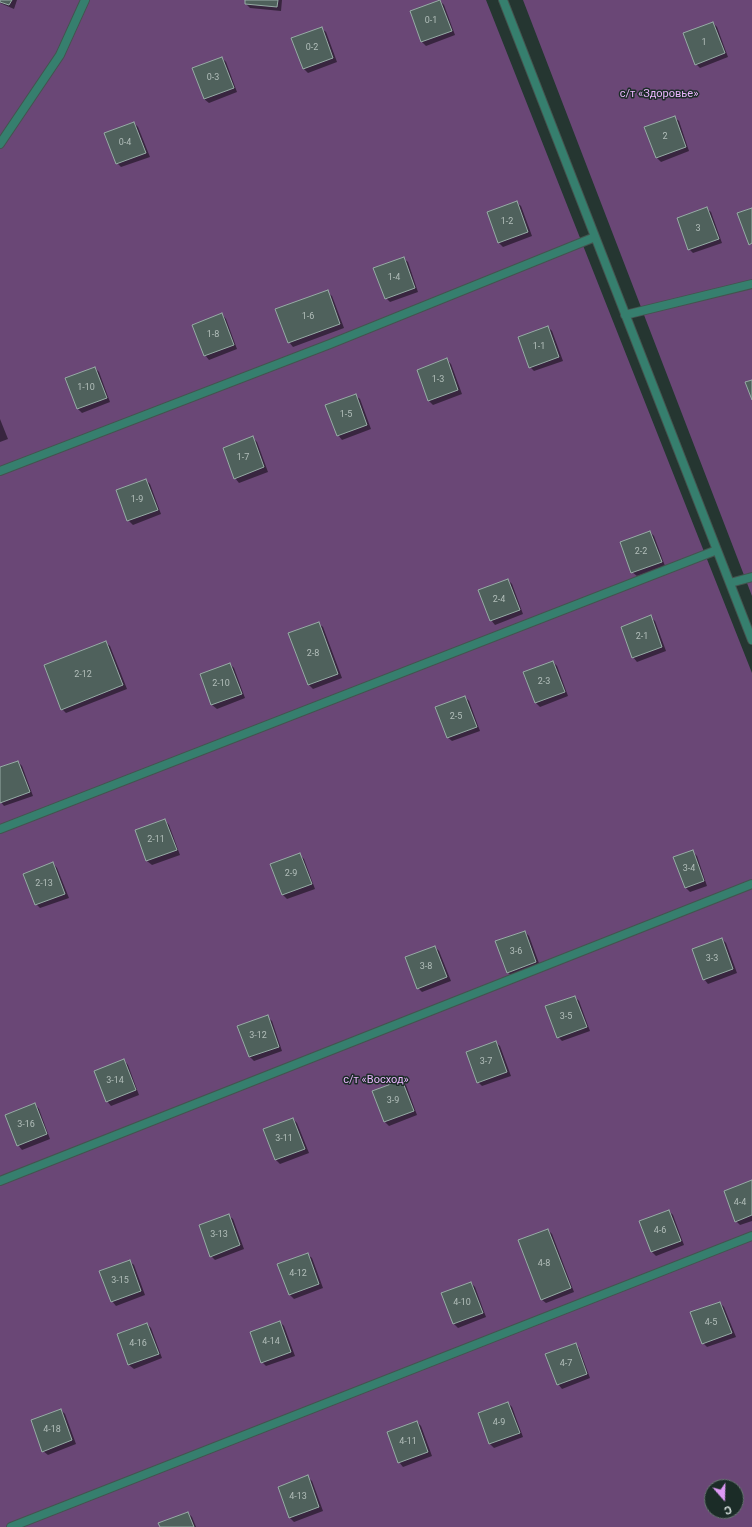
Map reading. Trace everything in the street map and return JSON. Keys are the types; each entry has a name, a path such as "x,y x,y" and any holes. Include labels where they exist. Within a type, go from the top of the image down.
{"street":[{"path":"0,144 60,55 85,0"},
{"path":"503,0 752,640"},
{"path":"0,471 330,344 595,237"},
{"path":"625,315 752,284"},
{"path":"0,829 717,550"},
{"path":"730,583 752,577"},
{"path":"0,1181 752,884"},
{"path":"10,1527 752,1236"}],"green space":[{"name":"с/т «Восход»","path":"0,0 486,0 752,673 752,1527 0,1527"},
{"name":"с/т «Здоровье»","path":"523,0 752,0 752,596"}],"building":[{"path":"0,0 12,0 9,5 0,2"},
{"path":"245,0 278,0 277,7 245,4"},
{"path":"440,0 452,31 421,42 410,11"},
{"path":"713,22 725,53 695,65 683,33"},
{"path":"322,27 333,58 303,69 291,38"},
{"path":"222,57 234,88 204,99 192,68"},
{"path":"675,116 686,147 656,158 644,127"},
{"path":"134,122 146,153 116,164 104,133"},
{"path":"517,201 528,232 498,243 487,212"},
{"path":"707,207 719,239 688,250 677,218"},
{"path":"752,208 752,243 749,245 737,213"},
{"path":"404,257 415,288 385,299 373,268"},
{"path":"328,290 340,324 288,343 275,309"},
{"path":"222,313 234,345 204,356 192,325"},
{"path":"548,326 559,357 529,368 518,337"},
{"path":"447,358 458,390 428,401 417,370"},
{"path":"95,367 107,398 77,409 65,378"},
{"path":"752,380 752,400 745,382"},
{"path":"356,394 367,425 337,436 325,405"},
{"path":"253,436 264,467 234,479 223,448"},
{"path":"146,479 158,510 127,521 116,490"},
{"path":"650,531 662,562 631,573 620,542"},
{"path":"508,579 520,610 490,621 478,590"},
{"path":"651,615 662,647 632,658 621,627"},
{"path":"319,622 338,674 308,685 288,633"},
{"path":"106,641 123,685 61,710 44,665"},
{"path":"553,661 565,692 535,703 523,672"},
{"path":"230,663 242,694 211,705 200,674"},
{"path":"465,696 477,727 447,738 435,707"},
{"path":"18,761 30,792 0,803 0,767"},
{"path":"165,819 177,850 146,861 135,830"},
{"path":"693,850 704,881 685,888 673,857"},
{"path":"300,853 312,884 282,895 270,864"},
{"path":"53,862 65,894 35,905 23,874"},
{"path":"525,931 536,962 507,973 495,941"},
{"path":"722,938 733,969 703,980 692,949"},
{"path":"435,946 447,977 417,989 405,957"},
{"path":"575,996 587,1027 557,1038 545,1006"},
{"path":"268,1015 279,1047 249,1057 237,1026"},
{"path":"496,1041 507,1072 477,1083 466,1052"},
{"path":"124,1059 136,1090 106,1102 94,1071"},
{"path":"402,1080 414,1111 384,1122 372,1091"},
{"path":"35,1103 47,1134 17,1146 5,1115"},
{"path":"293,1118 305,1149 275,1160 263,1129"},
{"path":"752,1180 752,1215 735,1222 724,1191"},
{"path":"669,1210 681,1241 651,1252 639,1221"},
{"path":"229,1214 240,1245 210,1257 199,1225"},
{"path":"548,1229 571,1288 541,1300 518,1240"},
{"path":"308,1253 319,1284 289,1295 277,1264"},
{"path":"130,1260 141,1291 111,1302 99,1271"},
{"path":"471,1282 483,1313 453,1324 441,1293"},
{"path":"720,1302 732,1333 702,1344 690,1312"},
{"path":"280,1321 291,1352 261,1363 250,1332"},
{"path":"147,1323 159,1354 128,1365 117,1334"},
{"path":"576,1343 587,1374 557,1385 545,1354"},
{"path":"508,1402 520,1433 489,1444 478,1413"},
{"path":"61,1409 72,1440 42,1452 31,1420"},
{"path":"417,1421 428,1452 398,1463 387,1432"},
{"path":"308,1475 319,1507 289,1518 278,1487"},
{"path":"188,1512 194,1527 160,1527 158,1523"}]}
